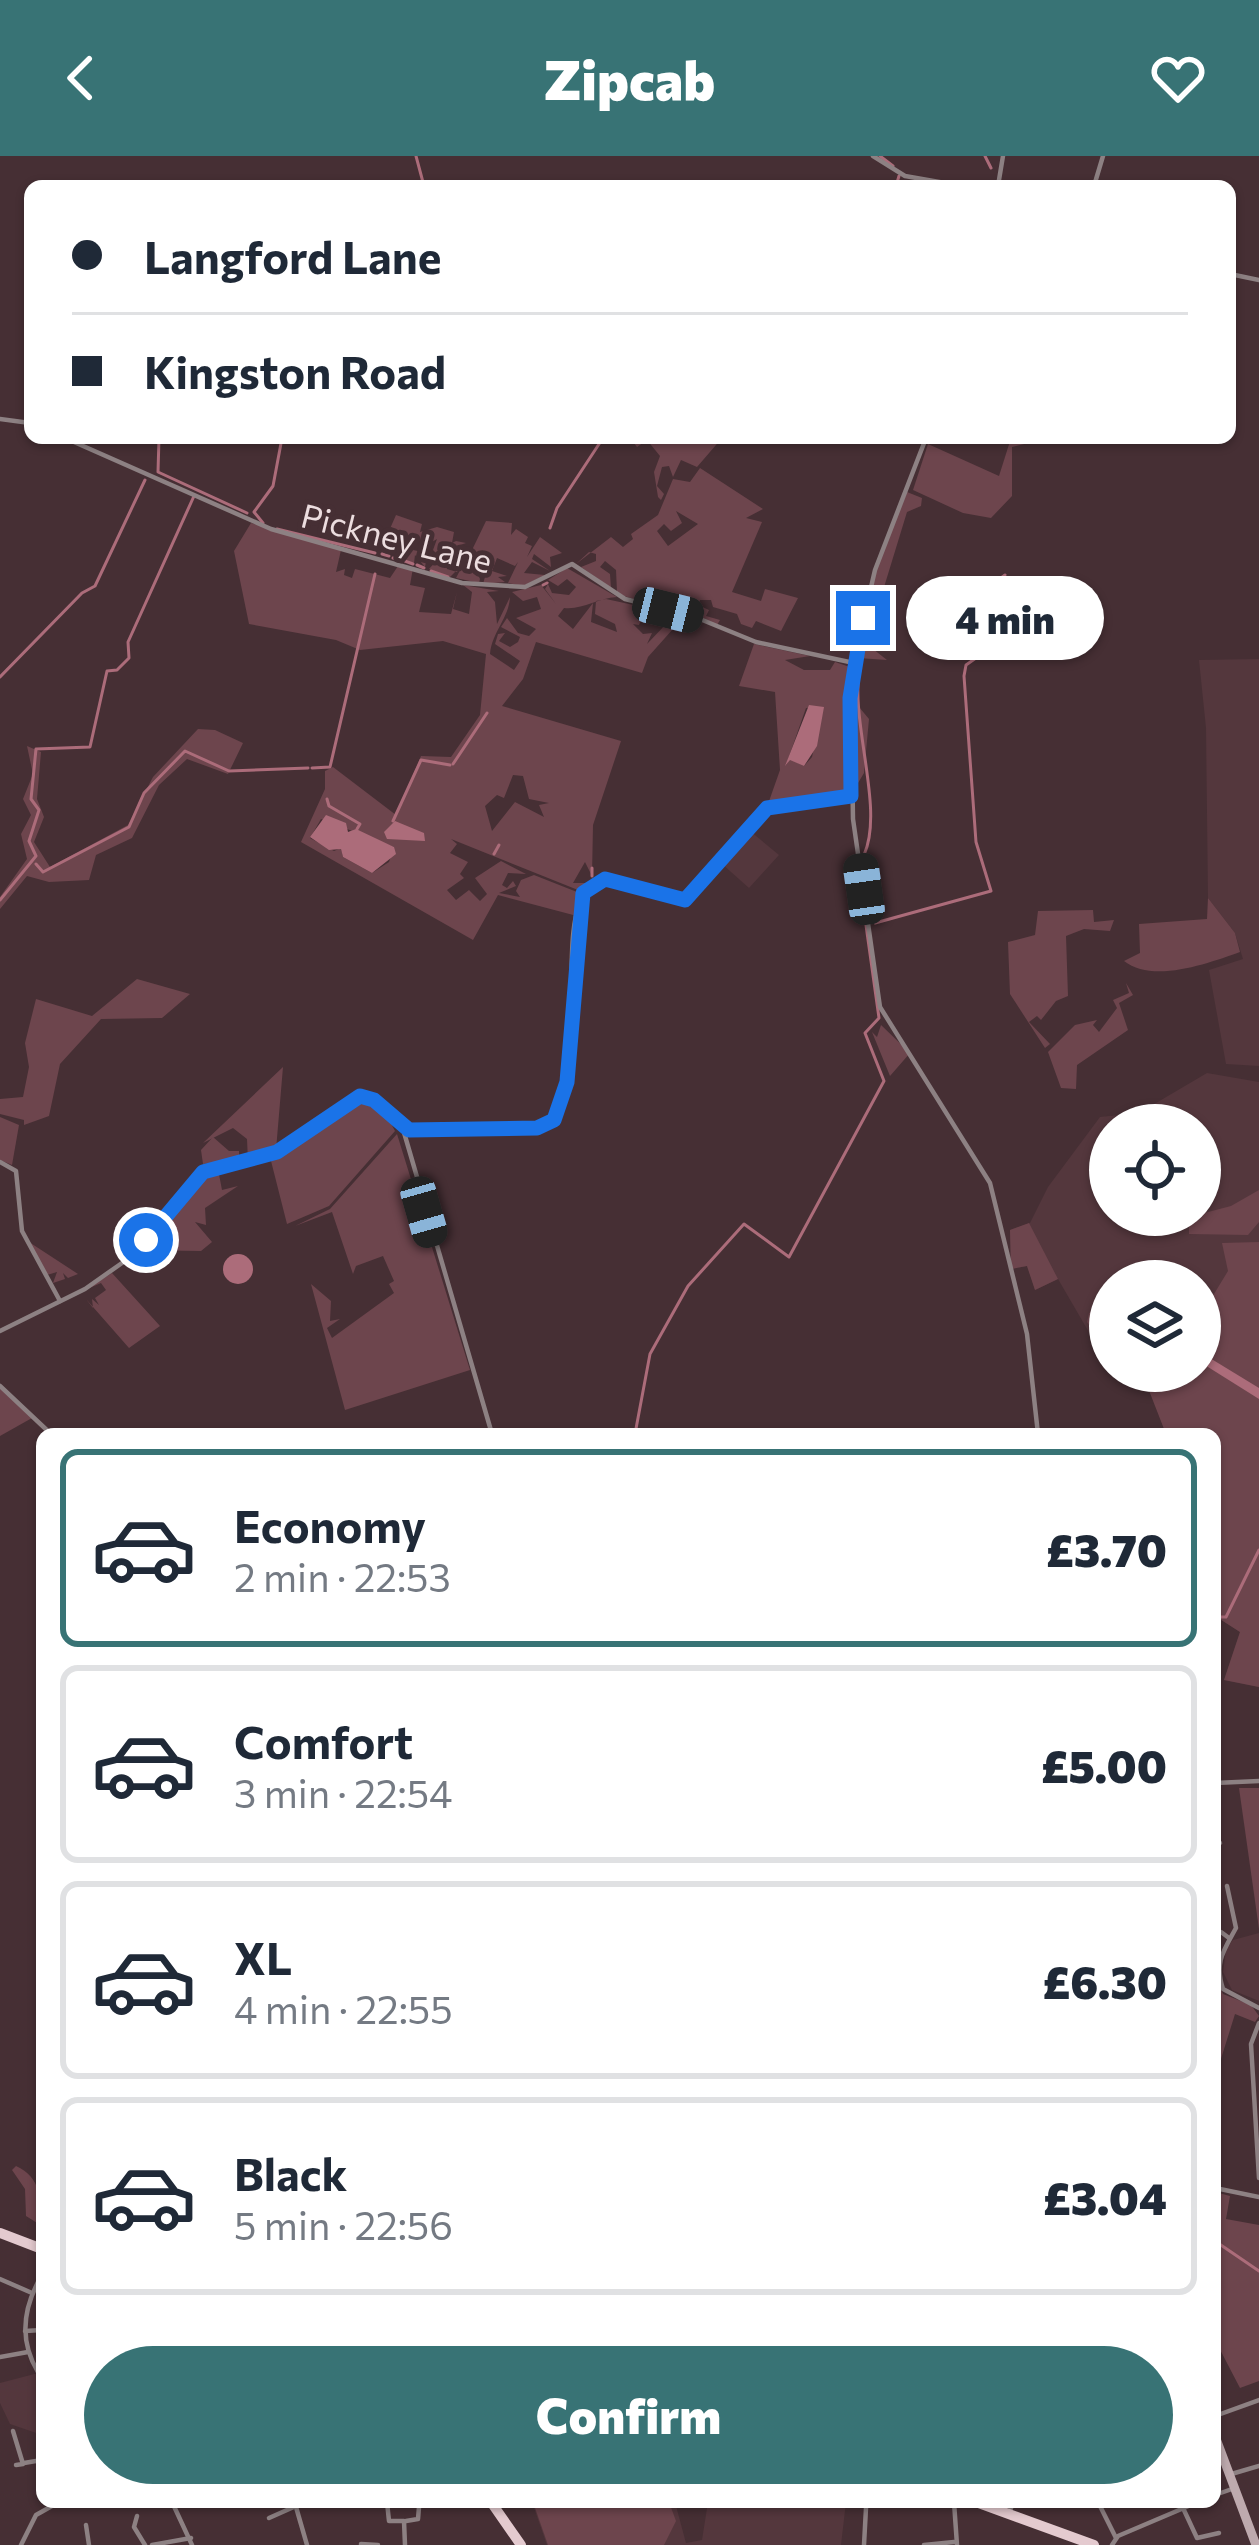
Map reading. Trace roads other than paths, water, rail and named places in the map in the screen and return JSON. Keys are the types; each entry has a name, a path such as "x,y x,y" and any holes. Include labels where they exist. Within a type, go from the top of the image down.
{"main road":[{"path":"0,2234 36,2247"},
{"path":"495,2508 521,2545"},
{"path":"1011,2508 1094,2545"}],"street":[{"path":"873,156 905,176 928,180"},
{"name":"Pickney Lane","path":"78,444 271,529 481,586 532,586 572,564 625,599 695,617 754,641 854,663"},
{"path":"924,444 874,570 854,663 851,796 880,1007 990,1183 1030,1349 1037,1428"},
{"path":"403,1129 527,1129 554,1120 567,1082 578,920 589,884 610,880 685,900 767,808 851,796"},
{"path":"0,1330 60,1301 131,1255 206,1170 277,1152 360,1096 380,1104 403,1129 490,1428"},
{"path":"0,1162 16,1171 22,1231 60,1301"},
{"path":"0,1386 45,1428"},
{"path":"1221,1783 1259,1780"},
{"path":"1227,1886 1236,1928 1221,1951 1223,1989 1259,2008"},
{"path":"1221,1934 1229,1939"},
{"path":"1259,2024 1252,2038 1259,2178"},
{"path":"1221,2189 1259,2198"},
{"path":"0,2279 32,2293"},
{"path":"36,2286 25,2331 36,2368"},
{"path":"25,2331 36,2330"},
{"path":"0,2357 28,2353"},
{"path":"1221,2414 1259,2399"},
{"path":"18,2434 19,2465 36,2461"},
{"path":"1221,2456 1256,2541"},
{"path":"1228,2475 1259,2466"},
{"path":"1221,2493 1233,2488"},
{"path":"21,2545 36,2515 48,2508"},
{"path":"137,2516 136,2534 148,2545 191,2541 180,2508"},
{"path":"269,2518 294,2508"},
{"path":"296,2508 307,2545"},
{"path":"388,2508 389,2521 418,2519 419,2508"},
{"path":"864,2545 866,2508"},
{"path":"924,2545 957,2544 954,2508"},
{"path":"1100,2508 1114,2541 1183,2508 1197,2538 1219,2533"},
{"path":"404,2521 405,2545"},
{"path":"89,2527 89,2545"},
{"path":"361,2544 378,2545"}],"waterway":[{"path":"416,156 422,180"},
{"path":"880,156 893,166"},
{"path":"985,156 991,168"},
{"path":"898,180 899,176"},
{"path":"159,444 158,472 247,513"},
{"path":"263,523 254,512 273,486 281,444"},
{"path":"550,528 557,508 599,444"},
{"path":"0,677 82,593 95,586 145,480"},
{"path":"0,900 36,856 29,841 39,810 31,799 36,749 90,747 107,671 117,670 129,658 128,642 194,496"},
{"path":"277,529 375,553"},
{"path":"382,554 389,556"},
{"path":"393,558 401,560"},
{"path":"405,561 413,564"},
{"path":"417,565 424,568"},
{"path":"431,571 448,577"},
{"path":"312,768 330,767 375,574"},
{"path":"875,923 991,891 976,842 964,676 966,665 986,651 994,583 1005,575"},
{"path":"543,585 547,583"},
{"path":"860,666 859,712 871,813 864,855"},
{"path":"453,764 487,713"},
{"path":"36,864 43,872 129,827 144,793 185,751 229,771 308,768"},
{"path":"393,821 421,760 450,765"},
{"path":"327,799 329,806 360,824 357,829"},
{"path":"494,854 499,845"},
{"path":"592,868 592,876"},
{"path":"636,1428 650,1354 688,1286 744,1224 789,1257 884,1081 865,1033 879,1018 858,868"},
{"path":"1221,1617 1226,1617 1259,1550"},
{"path":"1221,2245 1259,2271"}]}
